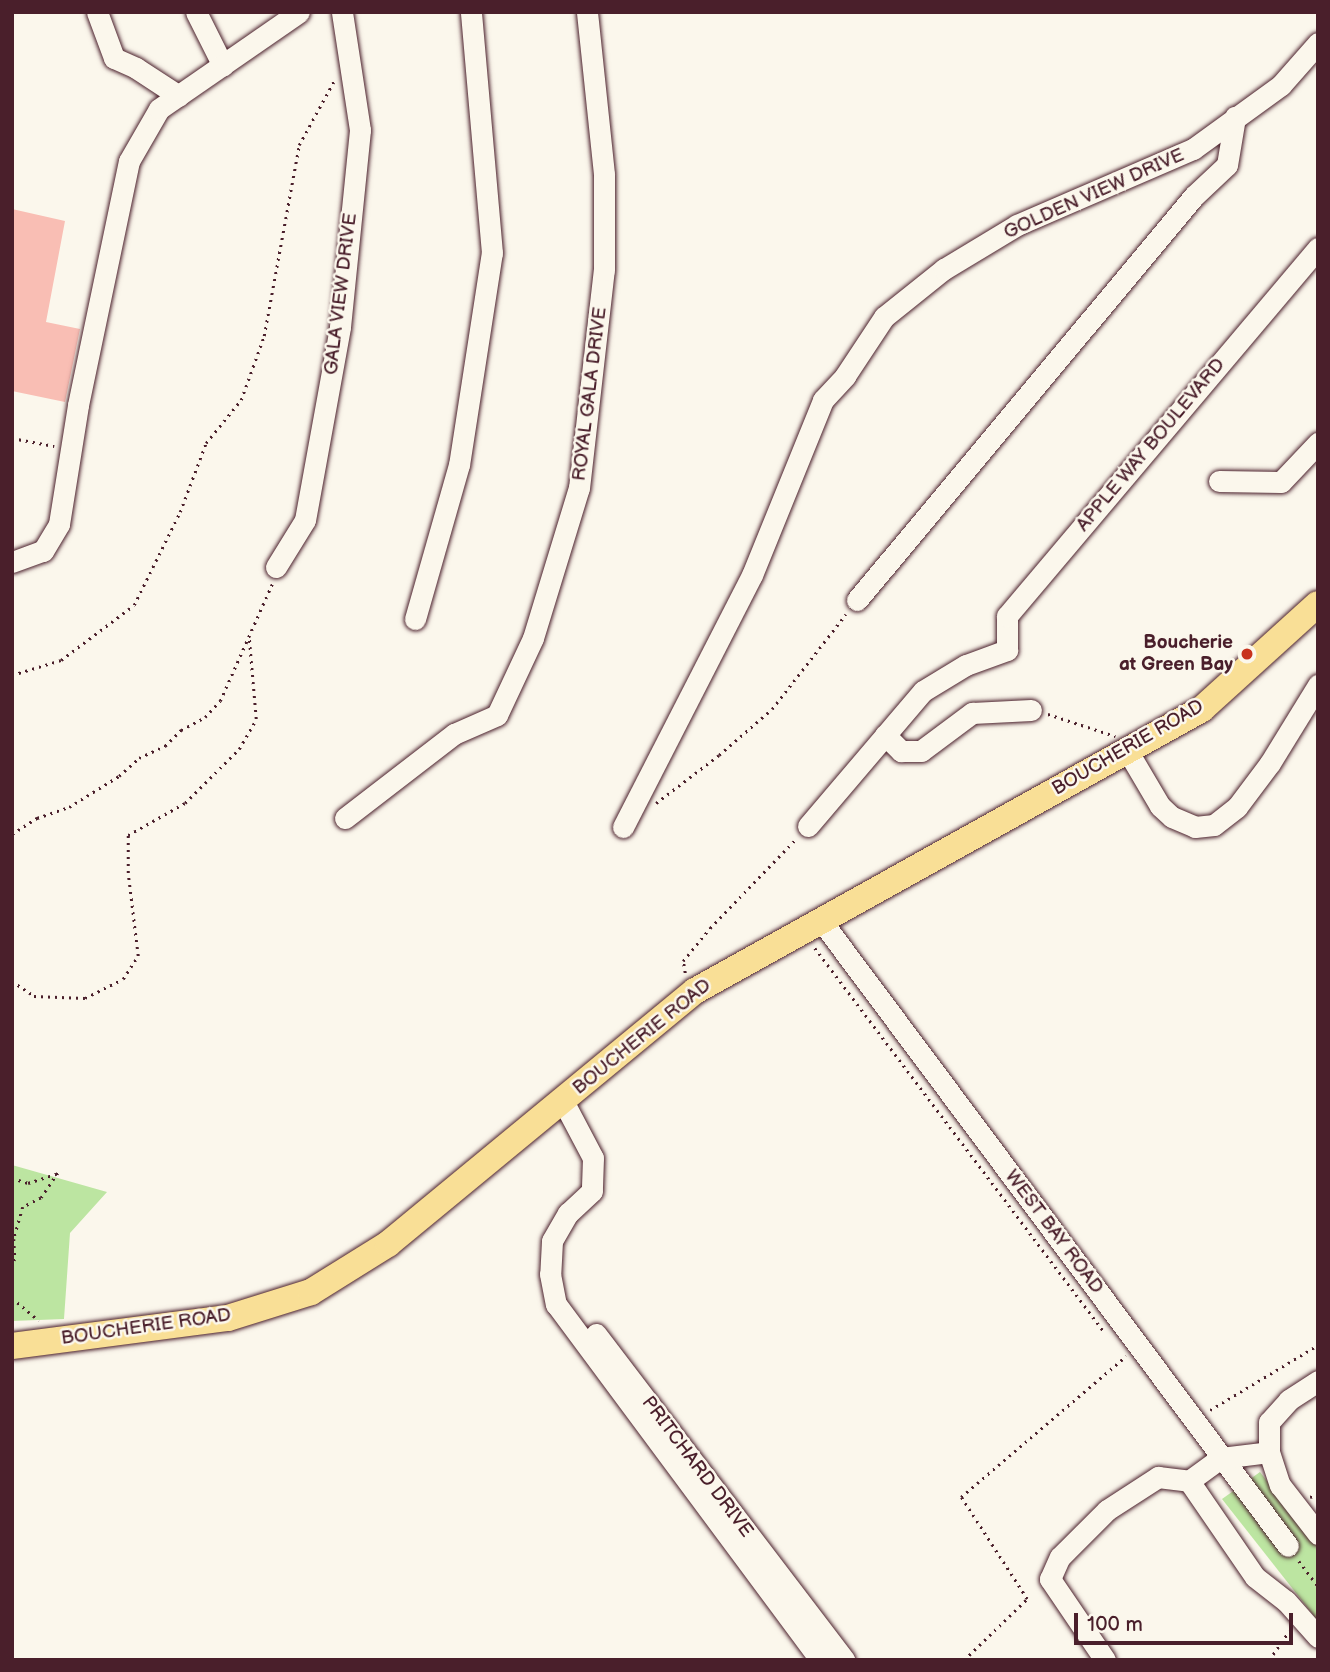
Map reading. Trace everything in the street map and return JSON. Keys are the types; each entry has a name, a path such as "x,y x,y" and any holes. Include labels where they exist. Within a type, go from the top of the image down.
{"main road":[{"name":"BOUCHERIE ROAD","path":"12,1346 228,1318 311,1292 388,1244 695,991 811,924 1202,709 1318,604"}],"street":[{"path":"97,12 114,58 136,68 179,96"},
{"path":"196,12 223,66"},
{"path":"12,562 43,551 59,524 71,449 129,161 159,109 299,12"},
{"name":"GALA VIEW DRIVE","path":"276,567 305,520 340,327 360,130 342,12"},
{"path":"415,619 459,465 492,253 471,12"},
{"name":"ROYAL GALA DRIVE","path":"345,818 454,734 497,715 533,638 579,488 604,270 604,174 587,12"},
{"name":"GOLDEN VIEW DRIVE","path":"623,827 752,575 823,400 845,376 884,317 944,269 1017,225 1193,149 1280,85 1318,43"},
{"path":"857,600 1194,196 1227,164 1235,117"},
{"name":"APPLE WAY BOULEVARD","path":"885,735 923,691 966,665 1007,650 1007,615 1318,248"},
{"path":"1219,481 1281,482 1318,443"},
{"path":"1127,750 1160,806 1172,817 1195,827 1214,825 1237,807 1270,763 1318,685"},
{"path":"808,826 885,735 901,751 921,751 972,713 1031,710"},
{"name":"WEST BAY ROAD","path":"811,924 1131,1352 1195,1420 1288,1546"},
{"name":"PRITCHARD DRIVE","path":"563,1101 593,1158 592,1191 568,1213 552,1241 550,1274 556,1304 820,1660"},
{"name":"PRITCHARD DRIVE","path":"550,1274 844,1660"},
{"path":"1318,1381 1289,1400 1269,1422 1269,1452 1280,1485 1318,1534"},
{"path":"1105,1660 1049,1579 1060,1557 1107,1510 1158,1477 1189,1482 1221,1458 1269,1452"},
{"path":"1189,1482 1255,1577 1286,1601 1318,1637"}],"path":[{"path":"12,675 61,660 134,605 180,512 206,443 241,400 264,336 299,145 348,53"},
{"path":"12,438 71,449"},
{"path":"12,834 37,818 69,807 119,776 139,758 165,746 181,730 205,716 220,701 270,593 276,567"},
{"path":"655,803 719,755 772,709 857,600"},
{"path":"12,981 34,996 85,998 123,979 138,956 128,873 128,835 185,803 239,749 256,719 248,637"},
{"path":"1031,710 1072,720 1114,735 1127,750"},
{"path":"695,991 685,975 683,961 718,920 808,826"},
{"path":"811,924 1107,1336"},
{"path":"12,1178 28,1183 58,1173 41,1198 23,1207 14,1239 15,1259 12,1264"},
{"path":"12,1298 59,1340"},
{"path":"1195,1420 1318,1345"},
{"path":"1131,1352 1131,1368"},
{"path":"964,1660 1027,1599 961,1497 1131,1352"},
{"path":"1288,1546 1318,1586"},
{"path":"1269,1660 1299,1615"}],"green space":[{"path":"12,1165 107,1192 70,1233 64,1319 12,1321"},
{"path":"1260,1472 1318,1548 1318,1621 1222,1499"}],"building":[{"path":"12,209 65,221 46,322 80,329 65,402 12,391"}],"place":[{"name":"Boucherie at Green Bay","path":"1247,654"}]}
